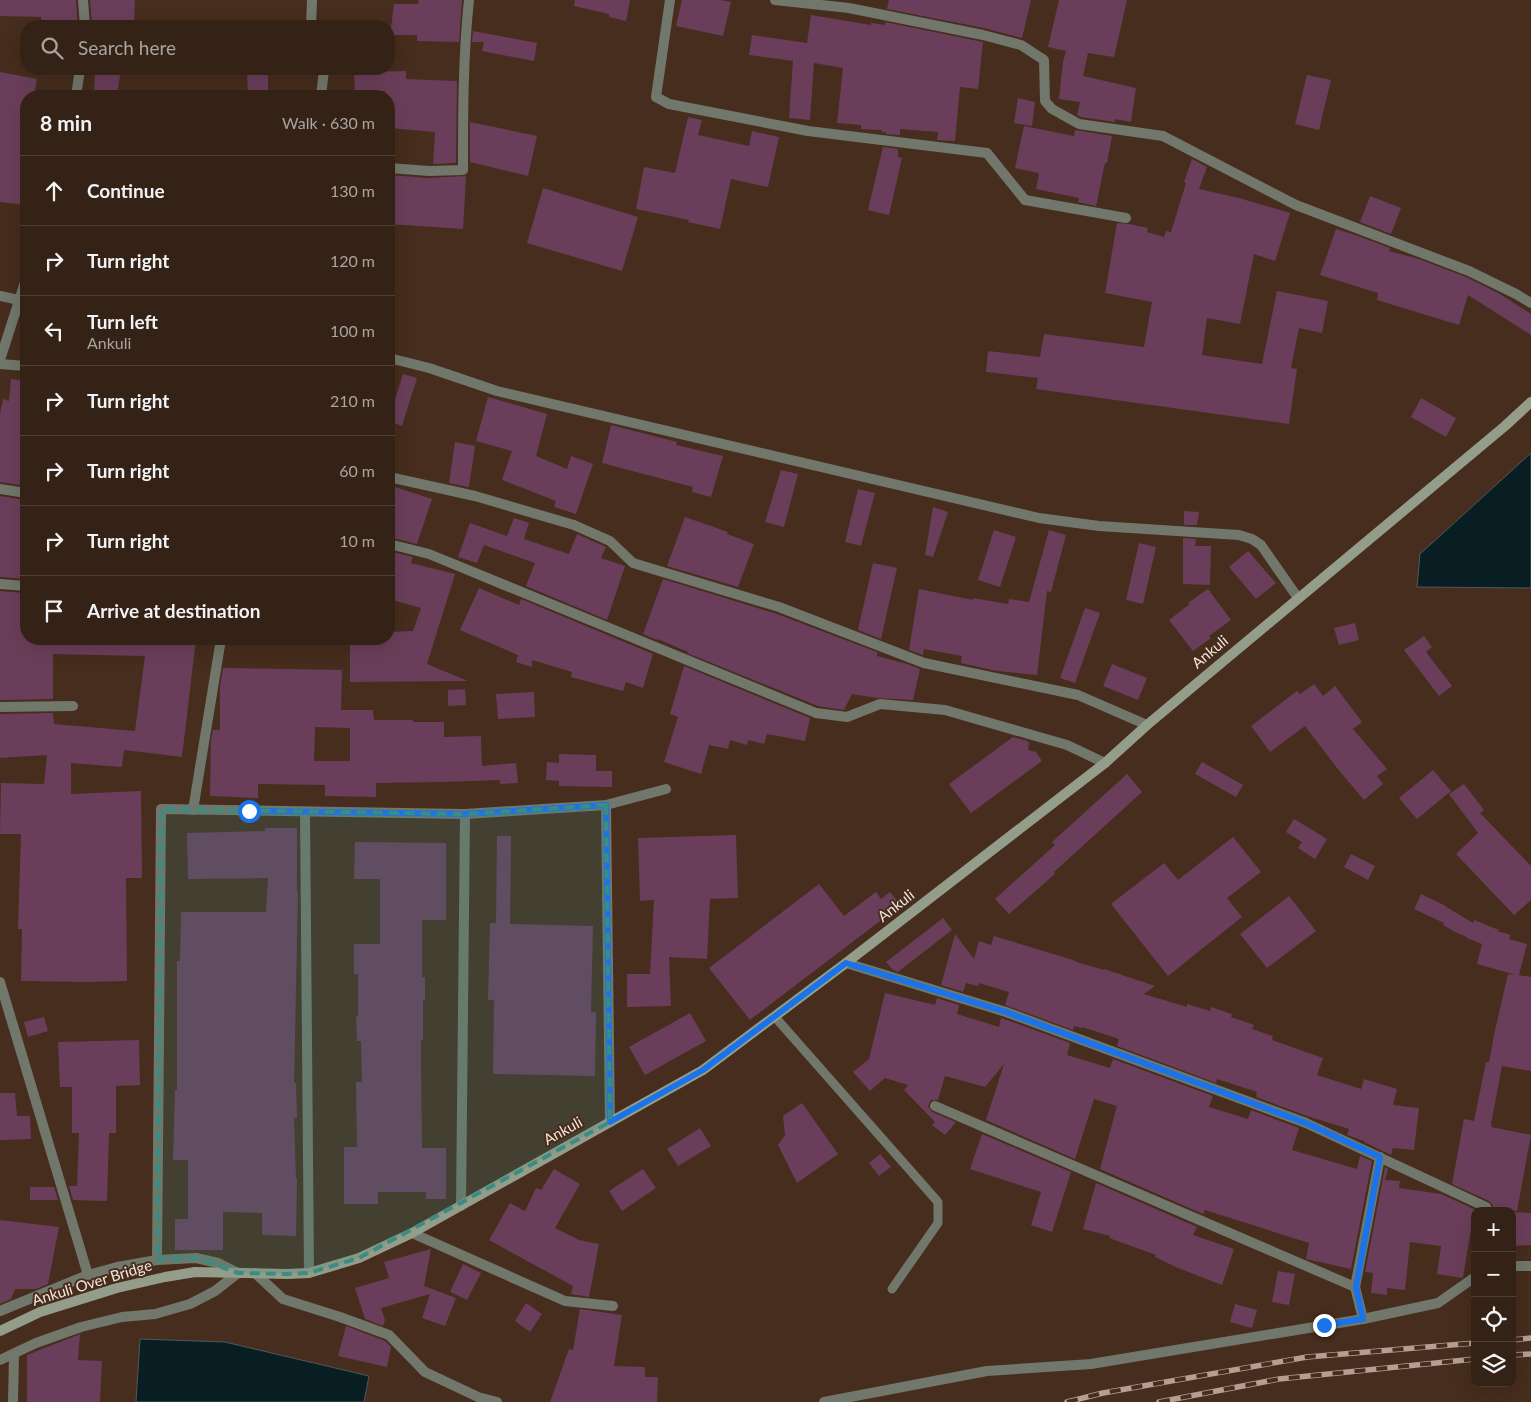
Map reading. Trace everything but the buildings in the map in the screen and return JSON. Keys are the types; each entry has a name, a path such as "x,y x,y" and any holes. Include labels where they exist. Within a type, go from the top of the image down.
{"main road":[{"name":"Ankuli","path":"195,1272 308,1273 359,1258 412,1233 703,1070 846,963 1105,763 1147,725 1505,426 1531,402"},
{"name":"Ankuli Over Bridge","path":"0,1331 40,1312 117,1288 195,1272"}],"street":[{"path":"83,0 85,20"},
{"path":"311,20 312,0"},
{"path":"395,168 429,171 464,170 463,108 466,26 469,0"},
{"path":"670,0 656,97 669,104 808,131 986,153 1025,200 1126,218"},
{"path":"775,0 849,8 1021,45 1044,60 1045,101 1052,109 1079,124 1163,136 1296,205 1469,271 1531,303"},
{"path":"77,90 79,75"},
{"path":"322,90 323,75"},
{"path":"0,296 19,300"},
{"path":"0,360 20,297"},
{"path":"395,360 429,368 497,391 1039,518 1099,526 1239,535 1252,539 1261,545 1298,598"},
{"path":"0,364 20,366"},
{"path":"395,477 474,496 574,525 610,541 633,563 779,607 924,663 1078,695 1147,725"},
{"path":"0,489 20,492"},
{"path":"395,546 429,554 816,713 847,717 880,704 946,710 1067,746 1105,763"},
{"path":"0,584 20,586"},
{"path":"193,810 220,645"},
{"path":"0,707 73,706"},
{"path":"158,1260 160,810 465,814 606,805 666,789"},
{"path":"606,805 610,1122"},
{"path":"305,812 308,1273"},
{"path":"460,1206 465,814"},
{"path":"846,963 1006,1012 1306,1123 1486,1207"},
{"path":"0,982 88,1275"},
{"path":"935,1106 1356,1287"},
{"path":"1363,1319 1356,1287 1380,1157"},
{"path":"412,1233 565,1301 613,1306"},
{"path":"0,1311 88,1275 117,1267 158,1260 196,1258 218,1263 238,1273 215,1291 190,1304 155,1314 122,1317 81,1328 36,1343 0,1360"},
{"path":"1516,1266 1531,1266"},
{"path":"255,1274 283,1299 389,1335 426,1372 478,1398 497,1402"},
{"path":"824,1402 987,1372 1091,1364 1363,1319 1438,1303 1471,1280"},
{"path":"13,1402 14,1354"}],"lane":[{"path":"775,1017 938,1202 938,1223 892,1289"}],"highlighted area":[{"path":"606,805 610,1122 359,1258 309,1273 287,1274 238,1273 196,1258 157,1260 161,809 465,814"}],"water":[{"path":"1531,453 1531,588 1417,587 1420,554"},
{"path":"140,1339 225,1342 369,1376 364,1402 136,1402"}],"railway":[{"path":"1516,1340 1531,1338"},
{"path":"1067,1402 1103,1393 1307,1357 1471,1343"},
{"path":"1516,1355 1531,1354"},
{"path":"1159,1402 1279,1379 1471,1359"}],"route":[{"path":"249,811 465,814 606,805 610,1122 703,1070 846,963 1006,1012 1306,1123 1380,1157 1356,1287 1363,1319 1324,1325"}]}
